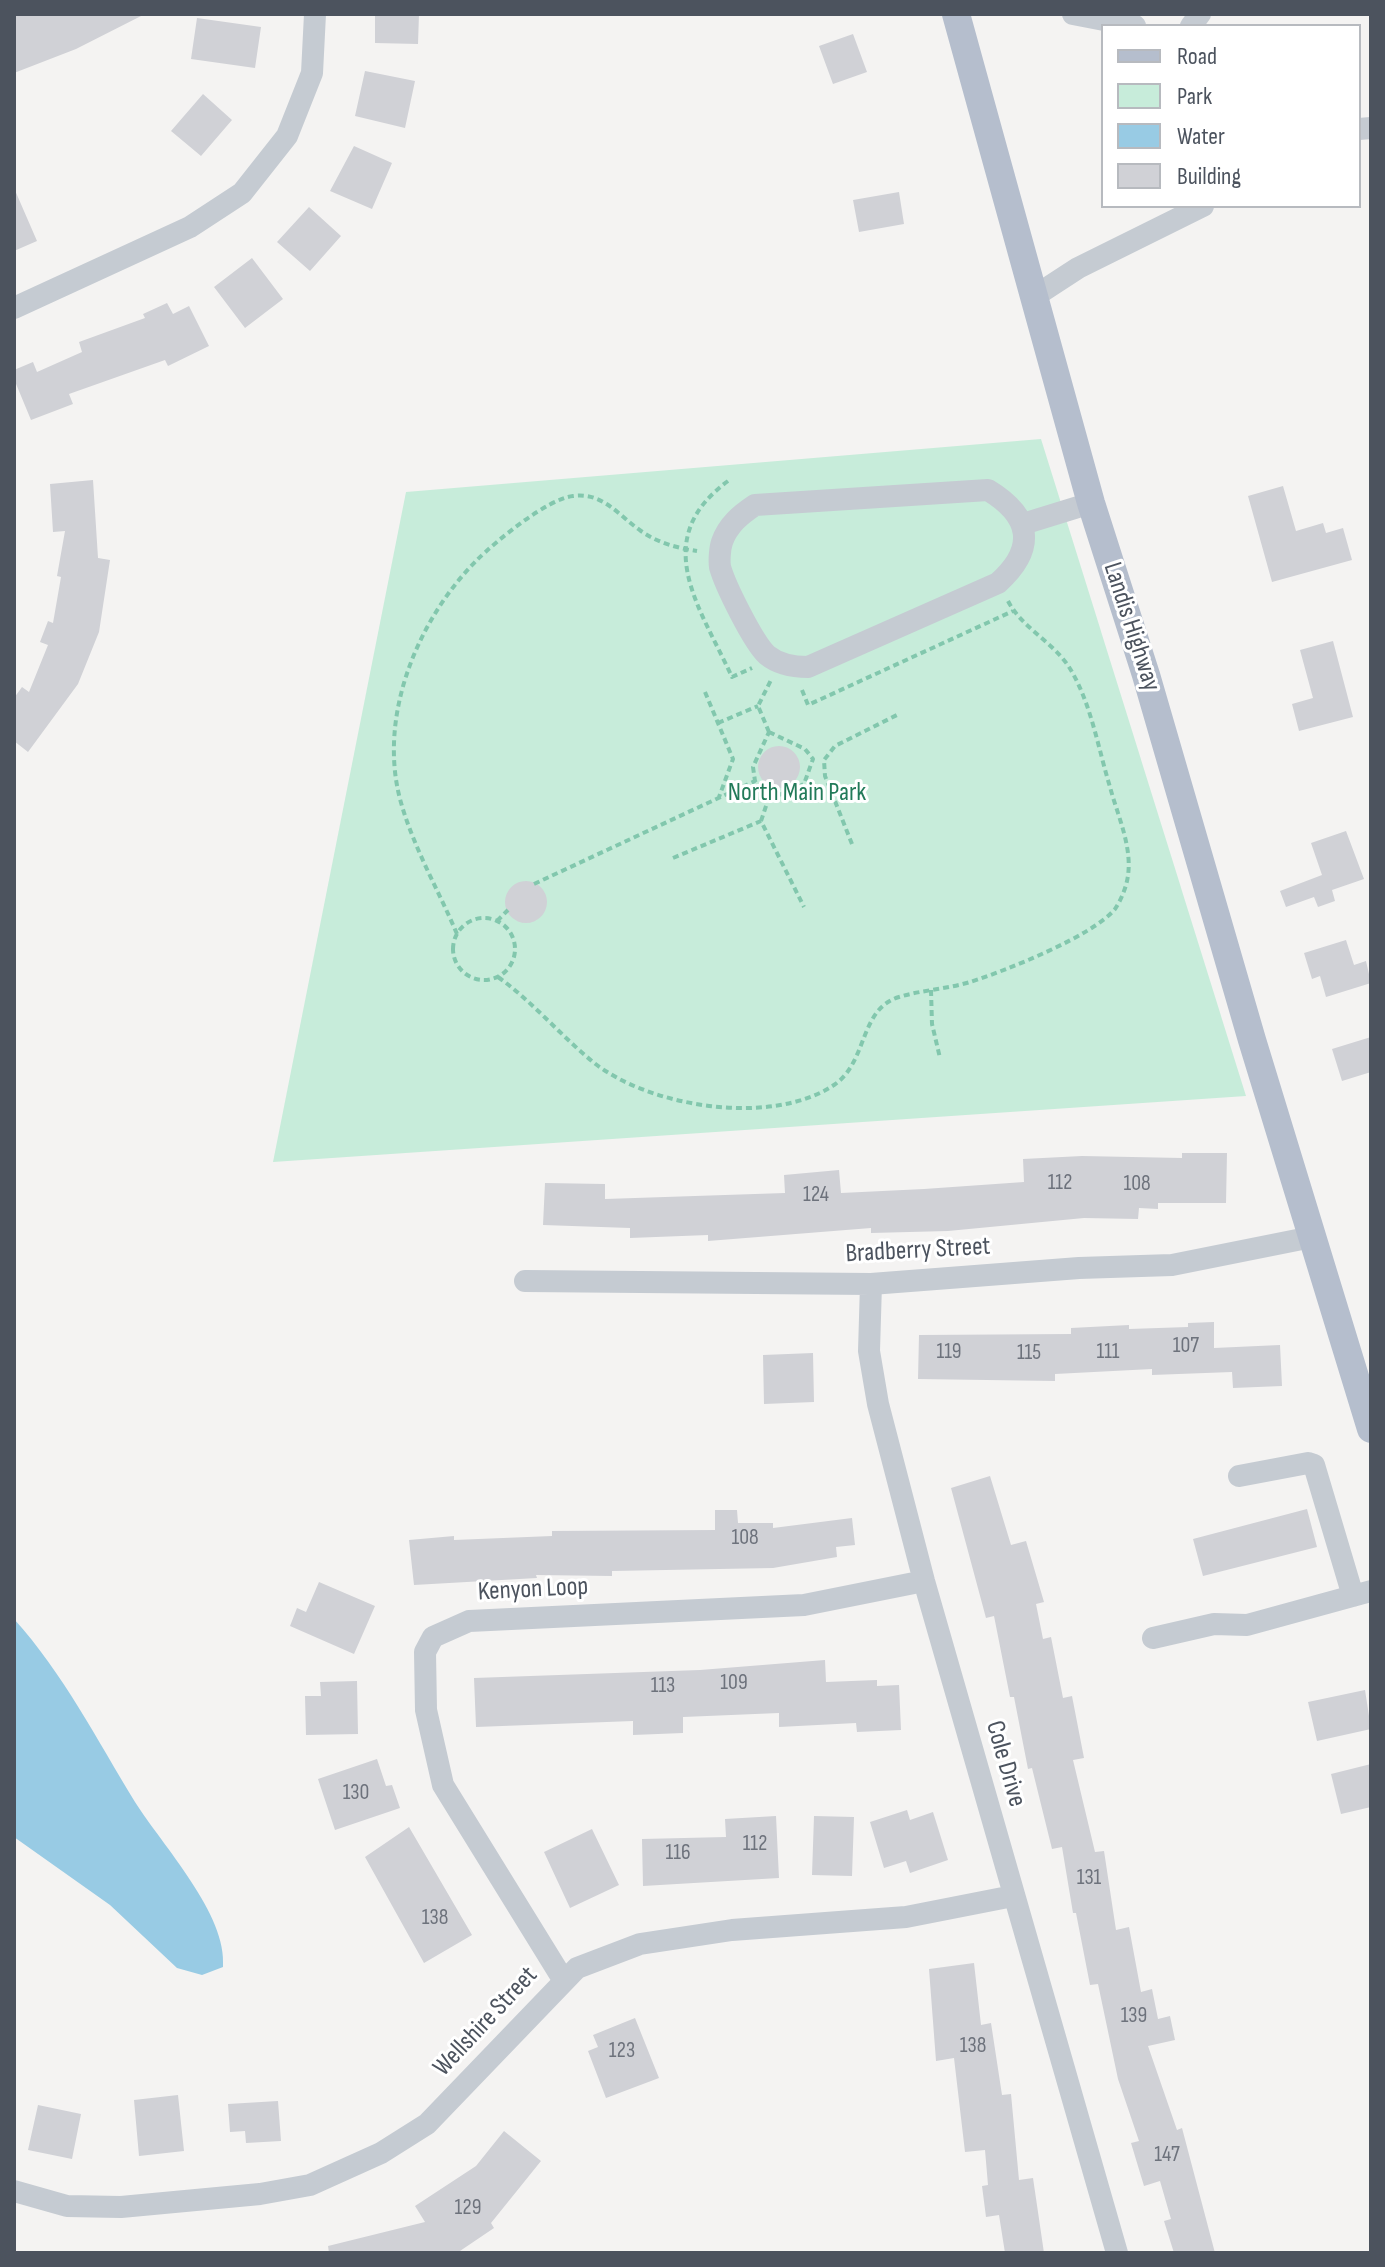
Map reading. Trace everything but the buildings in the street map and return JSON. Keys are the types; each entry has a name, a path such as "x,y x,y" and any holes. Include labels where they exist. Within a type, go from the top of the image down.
{"main road":[{"name":"Landis Highway","path":"956,14 1091,503 1195,837 1312,1237 1370,1422"}],"street":[{"path":"14,308 190,227 242,193 287,136 312,73 315,14"},
{"path":"1073,14 1125,24"},
{"path":"1035,296 1078,268 1199,208"},
{"path":"988,490 1015,508 1023,524 1023,544 1017,561 998,583 808,667 794,667 768,655 756,641 720,566 720,555 729,529 739,516 755,505 988,490"},
{"path":"1023,524 1091,503"},
{"name":"Bradberry Street","path":"525,1281 871,1284 1079,1268 1172,1265 1312,1237"},
{"name":"Cole Drive","path":"871,1284 869,1351 878,1404 924,1581 1117,2253"},
{"path":"1153,1638 1214,1624 1247,1625 1362,1594 1314,1465 1308,1463 1239,1476"},
{"name":"Kenyon Loop","path":"564,1981 443,1785 426,1710 425,1652 433,1637 469,1621 804,1605 924,1581"},
{"name":"Wellshire Street","path":"14,2191 67,2206 121,2207 260,2194 310,2185 381,2153 427,2124 577,1968 640,1944 732,1930 906,1917 1013,1896"}],"path":[{"path":"728,481 708,496 691,523 685,549 687,579 732,677 753,667 773,678 784,680"},
{"path":"457,934 419,856 400,797 393,746 408,671 425,629 455,582 493,544 570,496 602,500 663,544 720,555"},
{"path":"498,977 595,1063 627,1082 690,1103 759,1108 810,1097 832,1086 851,1071 873,1015 895,997 970,982 1066,943 1117,907 1127,880 1129,852 1081,690 1047,641 1013,611 998,583"},
{"path":"797,683 808,705 1013,611"},
{"path":"718,723 758,706 773,678"},
{"path":"705,692 733,759 719,798"},
{"path":"758,706 769,732 805,749 813,759 824,760"},
{"path":"852,844 825,776 824,760 835,746 899,714"},
{"path":"768,800 755,781 753,767 769,732"},
{"path":"804,907 761,821 768,800 804,784 813,759"},
{"path":"534,884 755,781"},
{"path":"673,858 761,821"},
{"path":"497,921 508,910"},
{"path":"477,919 497,921 511,933 515,945 514,958 498,977 479,980 461,971 453,946 457,934 477,919"},
{"path":"931,990 932,1024 940,1058"}],"green space":[{"name":"North Main Park","path":"1041,439 1246,1096 273,1162 406,492"}],"water":[{"path":"14,1619 64,1684 135,1802 191,1881 215,1925 222,1947 223,1967 202,1975 177,1968 110,1905 14,1837"}]}
